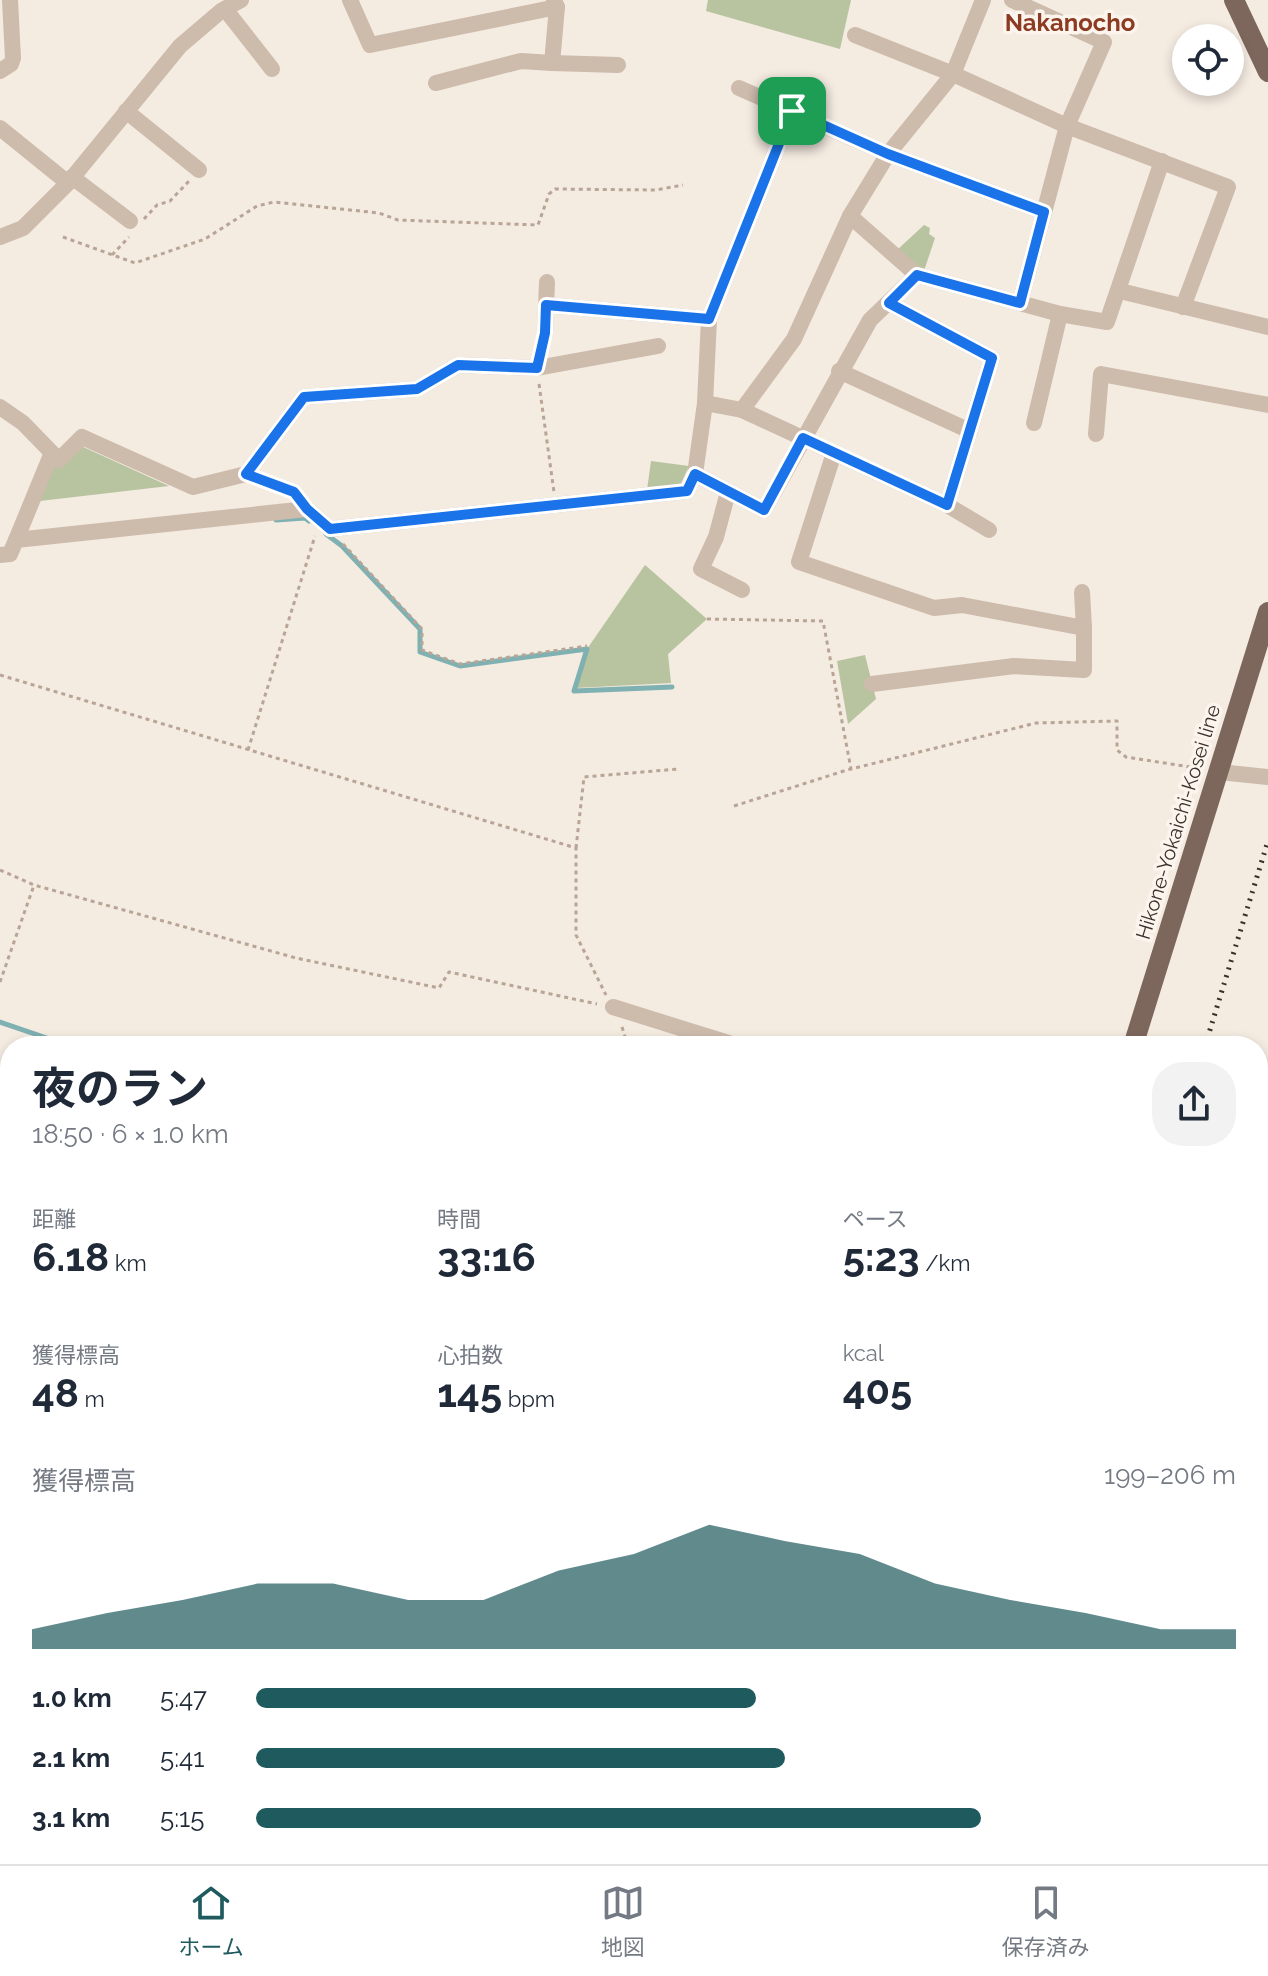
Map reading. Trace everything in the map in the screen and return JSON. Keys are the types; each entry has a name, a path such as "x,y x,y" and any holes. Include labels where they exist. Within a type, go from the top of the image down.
{"main road":[{"path":"1234,0 1268,72"},
{"name":"Hikone-Yokaichi-Kosei line","path":"1136,1036 1268,612"}],"street":[{"path":"0,71 11,64 13,58 10,0"},
{"path":"0,237 23,228 70,180 180,46 225,9 241,0"},
{"path":"350,0 370,45 556,3 552,63"},
{"path":"742,410 794,339 850,216 888,154 953,74 983,0"},
{"path":"1012,0 1104,42 1067,126 1020,303"},
{"path":"225,9 272,69"},
{"path":"855,35 953,74 1067,126 1228,187 1183,307"},
{"path":"436,83 521,61 618,65"},
{"path":"739,88 888,154 1044,212"},
{"path":"126,111 199,170"},
{"path":"16,540 687,491 695,474 705,403 709,319 792,111"},
{"path":"0,128 133,227"},
{"path":"850,216 917,275 1060,314 1107,322 1162,161"},
{"path":"695,474 764,510 870,320 917,275"},
{"path":"545,333 547,282"},
{"path":"1120,291 1268,327"},
{"path":"889,303 992,358 947,505"},
{"path":"546,305 709,319"},
{"path":"1034,423 1060,314"},
{"path":"0,407 23,423 59,460 82,437 193,487 246,474 304,397 417,389 458,365 537,368 658,346"},
{"path":"839,371 970,431"},
{"path":"1096,434 1101,374 1268,405"},
{"path":"705,403 742,410 947,505 989,530"},
{"path":"834,453 799,562 934,608 962,605 1084,628"},
{"path":"0,555 10,554 51,455"},
{"path":"728,492 716,537 701,569 742,590"},
{"path":"872,684 1014,666 1084,670 1082,592"},
{"path":"1219,772 1268,777"},
{"path":"613,1007 706,1036"}],"path":[{"path":"112,255 133,227 157,205 170,201 199,170"},
{"path":"63,237 135,263 205,239 257,206 274,202 379,213 398,220 538,225 549,194 555,189 656,190 683,185"},
{"path":"537,368 555,503"},
{"path":"246,474 294,492 422,629 422,650 460,664 587,646"},
{"path":"248,750 319,519"},
{"path":"707,619 823,621 851,769"},
{"path":"0,675 576,848"},
{"path":"734,806 851,769 1036,723 1117,721 1117,750 1126,757 1219,772"},
{"path":"613,1007 576,935 576,848 584,777 678,769"},
{"path":"0,870 34,885 296,958 439,988 449,972 613,1007"},
{"path":"0,982 34,885"}],"green space":[{"path":"708,0 851,0 840,49 706,11"},
{"path":"924,225 930,228 929,234 935,238 924,271 896,251"},
{"path":"81,446 169,486 40,501 54,462"},
{"path":"651,461 689,466 679,488 647,490"},
{"path":"645,565 707,619 668,654 671,683 575,688 587,649"},
{"path":"865,655 876,699 848,724 837,661"}],"waterway":[{"path":"276,520 305,518 309,521"},
{"path":"326,534 342,546 420,629 420,652 460,666 587,649 574,691 672,687"},
{"path":"0,1022 41,1036"}],"railway":[{"path":"1208,1036 1268,841"}],"district":[{"name":"Nakanocho","path":"1070,23"}],"route":[{"path":"792,111 888,154 1044,212 1020,303 917,275 889,303 992,358 947,505 803,438 764,510 695,474 687,491 330,529 307,509 294,492 246,474 304,397 417,389 458,365 537,368 545,333 546,305 709,319 792,111"}]}
